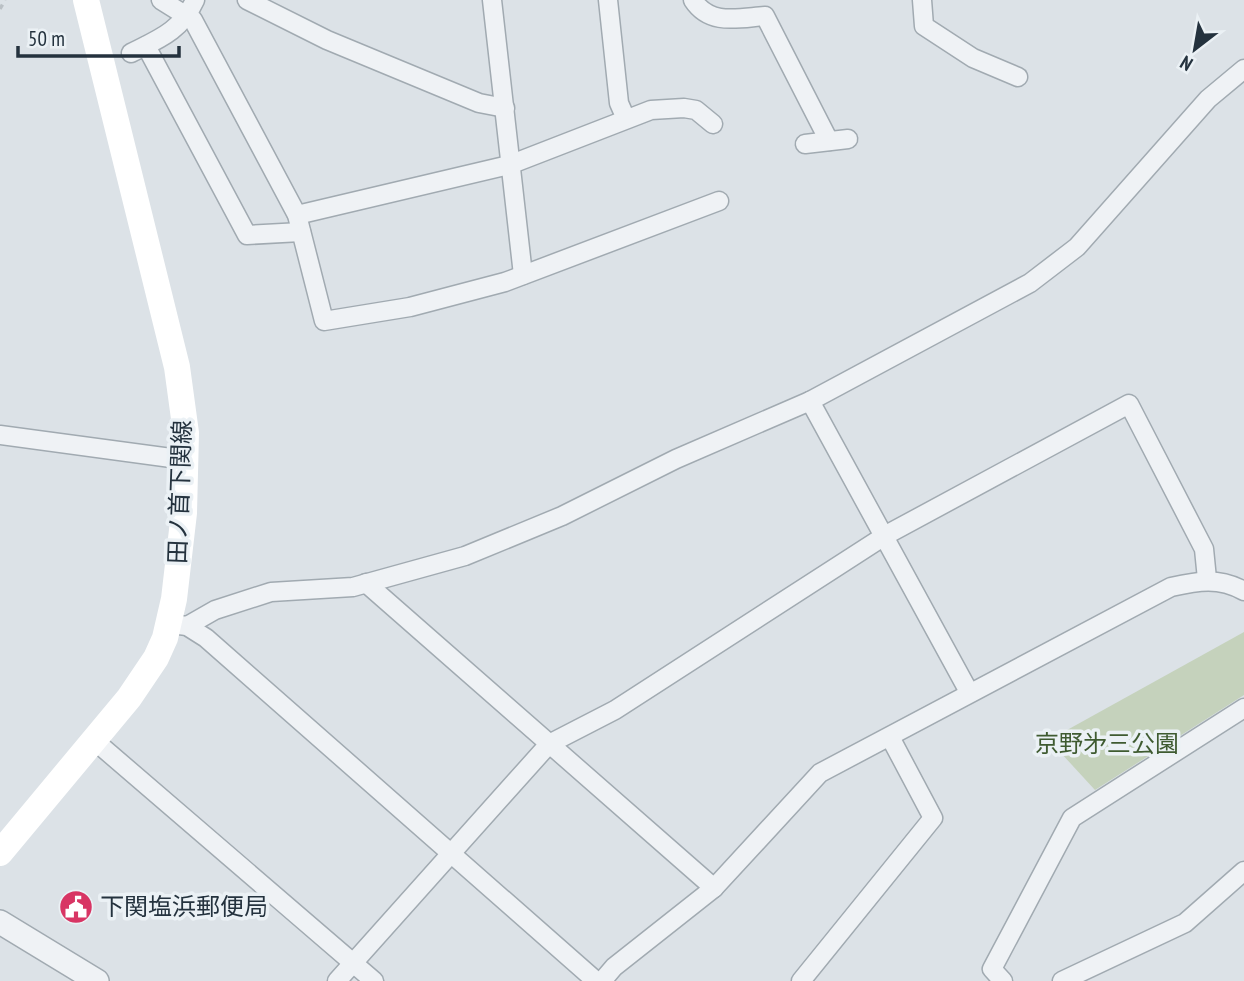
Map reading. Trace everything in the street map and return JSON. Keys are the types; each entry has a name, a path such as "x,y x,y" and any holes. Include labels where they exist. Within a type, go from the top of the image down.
{"main road":[{"name":"田ノ首下関線","path":"0,853 145,678 165,638 178,625 186,433 177,367 86,0"}],"street":[{"path":"161,0 191,8"},
{"path":"247,0 327,40 479,103 505,108"},
{"path":"492,0 523,275"},
{"path":"608,0 619,103 626,119"},
{"path":"693,0 704,13 719,19 765,16 830,141"},
{"path":"922,0 924,26 973,58 1018,77"},
{"path":"191,8 175,32 139,49 247,235 509,165 626,119 673,106 696,110 713,124"},
{"path":"191,8 193,20 299,223 324,321 410,307 523,275 719,201"},
{"path":"178,625 215,610 271,593 366,583 477,551 562,516 676,458 810,401 1030,283 1057,265 1077,247 1208,99 1244,69"},
{"path":"805,144 848,139"},
{"path":"810,401 969,692"},
{"path":"337,981 549,744 615,710 886,536 1129,404 1204,548 1207,579"},
{"path":"0,435 186,460"},
{"path":"602,981 614,967 714,888 820,773 1171,587 1207,579 1233,585 1244,591"},
{"path":"366,583 714,888"},
{"path":"178,625 206,638 596,981"},
{"path":"1003,981 992,969 1072,818 1244,708"},
{"path":"801,981 933,818 890,737"},
{"path":"95,741 374,981"},
{"path":"1062,981 1185,923 1244,871"},
{"path":"0,922 83,977"}],"path":[{"path":"0,9 5,0"}],"green space":[{"name":"京野㐧三公園","path":"1244,632 1244,695 1095,790 1049,740"}],"place":[{"name":"下関塩浜郵便局","path":"76,907"}]}
